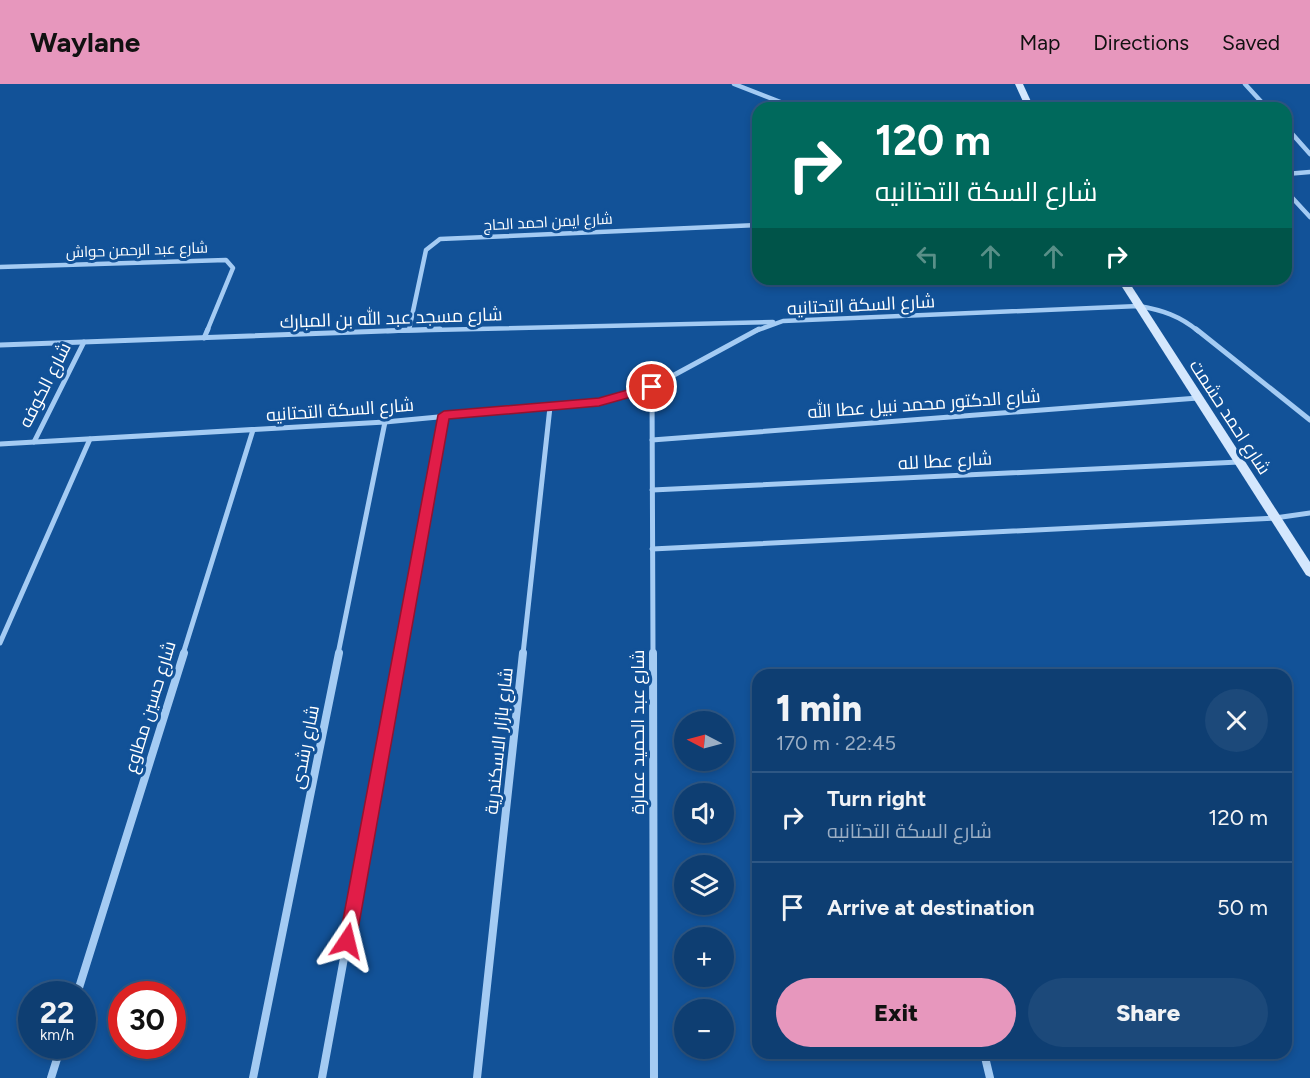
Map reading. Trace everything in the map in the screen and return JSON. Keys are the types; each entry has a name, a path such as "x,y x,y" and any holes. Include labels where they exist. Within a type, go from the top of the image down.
{"street":[{"path":"734,84 780,102"},
{"path":"1018,84 1027,102"},
{"path":"1245,84 1262,102"},
{"path":"1292,134 1310,154"},
{"path":"1292,174 1310,172"},
{"path":"1292,197 1310,217"},
{"name":"شارع ايمن احمد الحاج","path":"409,330 426,250 440,239 752,225"},
{"name":"شارع عبد الرحمن حواش","path":"0,267 226,260 233,268 204,338"},
{"name":"شارع احمد حشمت","path":"1126,285 1310,572"},
{"name":"شارع السكة التحتانيه","path":"0,444 385,422 599,402 652,387 749,333 783,321 1139,306 1158,309 1183,319 1310,420"},
{"name":"شارع مسجد عبد الله بن المبارك","path":"0,345 409,330 783,321"},
{"name":"شارع الكوفه","path":"34,442 84,342"},
{"name":"شارع عبد الحميد عمارة","path":"652,387 654,1078"},
{"name":"شارع الدكتور محمد نبيل عطا الله","path":"652,440 1198,398"},
{"name":"شارع بازار الاسكندرية","path":"477,1078 550,407"},
{"path":"322,1078 444,415"},
{"name":"شارع رشدى","path":"253,1078 385,422"},
{"name":"شارع حسين مطاوع","path":"81,981 253,430"},
{"path":"0,643 90,439"},
{"name":"شارع عطا لله","path":"652,490 1239,462"},
{"path":"652,549 1275,518 1310,513"},
{"path":"51,1078 58,1059"},
{"path":"985,1059 990,1078"}],"route":[{"path":"347,941 444,415 599,402 652,387"}]}
